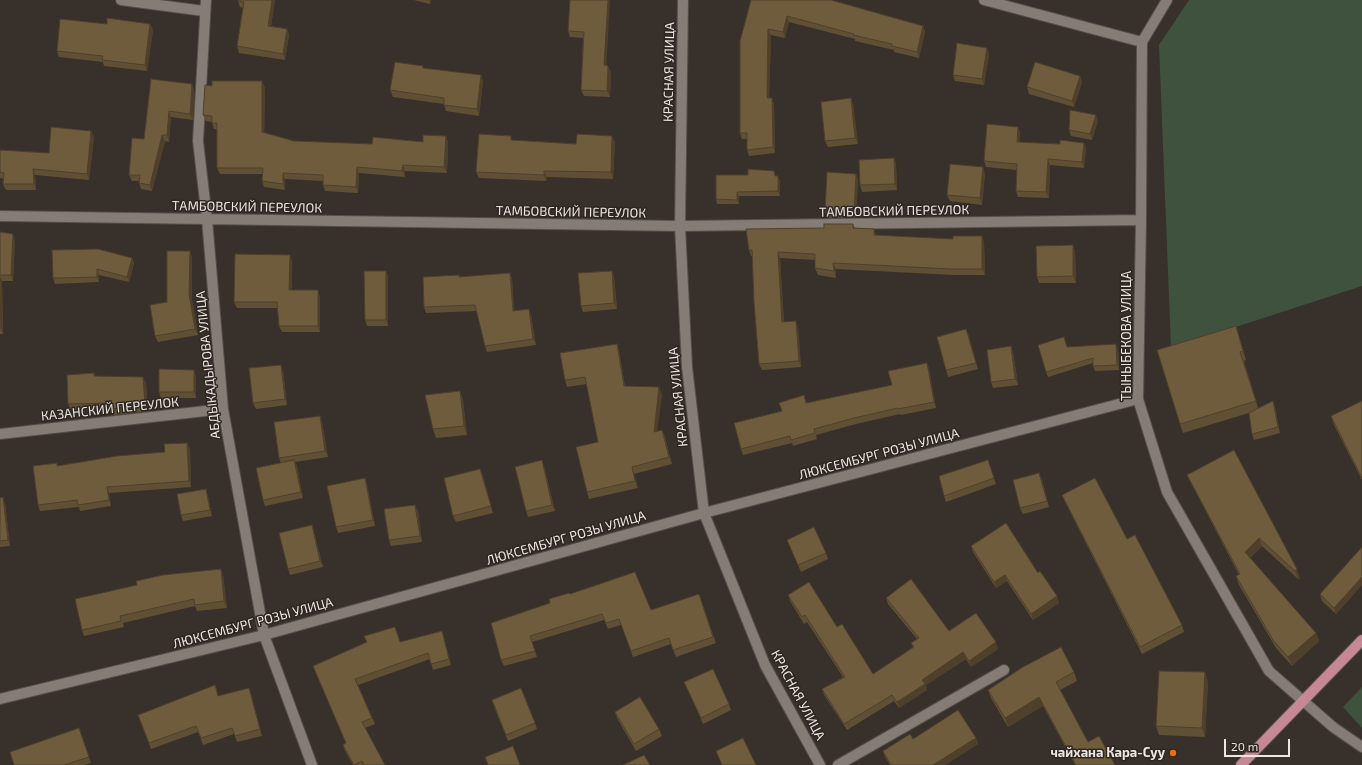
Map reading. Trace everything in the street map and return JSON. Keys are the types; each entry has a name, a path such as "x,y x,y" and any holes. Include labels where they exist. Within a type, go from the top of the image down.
{"main road":[{"path":"1241,765 1362,640"}],"street":[{"path":"121,0 204,11"},
{"name":"АБДЫКАДЫРОВА УЛИЦА","path":"206,0 204,11 198,141 207,219 222,409 264,635 312,765"},
{"name":"КРАСНАЯ УЛИЦА","path":"683,0 680,226 687,367 704,513 765,664 820,765"},
{"path":"984,0 1142,42 1167,0"},
{"name":"ТЫНЫБЕКОВА УЛИЦА","path":"1142,42 1138,399 1167,492 1269,671 1333,727 1362,747"},
{"name":"ТАМБОВСКИЙ ПЕРЕУЛОК","path":"0,216 680,226 1141,220"},
{"name":"ЛЮКСЕМБУРГ РОЗЫ УЛИЦА","path":"0,699 264,635 704,513 1138,399"},
{"name":"КАЗАНСКИЙ ПЕРЕУЛОК","path":"0,434 222,409"},
{"path":"838,765 1004,670"}],"green space":[{"path":"1189,0 1362,0 1362,286 1171,348 1159,45"},
{"path":"1362,687 1362,728 1343,707"}],"building":[{"path":"238,0 272,0 268,26 287,29 283,54 237,46 244,2"},
{"path":"570,0 608,0 604,65 608,66 607,91 581,90 584,32 568,31"},
{"path":"751,0 831,0 923,26 917,52 787,16 783,32 768,29 767,98 772,98 773,147 747,150 747,133 740,133 740,41"},
{"path":"107,18 150,24 145,65 102,60 103,56 57,51 60,19 107,24"},
{"path":"957,43 987,48 982,79 953,75"},
{"path":"395,62 423,66 423,68 481,75 477,109 444,105 444,98 390,90"},
{"path":"1035,62 1080,76 1072,101 1027,87"},
{"path":"151,79 192,84 190,114 169,111 167,135 162,135 150,185 139,183 140,175 129,175 132,138 144,139"},
{"path":"212,81 262,81 262,132 294,141 372,144 373,137 423,142 423,135 446,136 444,167 403,165 402,171 357,167 356,187 323,185 323,175 283,173 283,184 262,181 263,168 217,168 217,123 212,123 212,116 203,115 205,85 212,86"},
{"path":"851,98 855,138 825,141 821,102"},
{"path":"1070,110 1096,115 1090,134 1069,130"},
{"path":"987,124 1018,127 1017,142 1060,144 1060,140 1084,143 1082,162 1048,159 1046,192 1016,191 1017,164 984,161"},
{"path":"51,127 91,131 87,174 33,169 34,184 3,184 4,173 0,172 0,150 49,153"},
{"path":"479,134 511,136 511,140 576,144 577,134 612,136 611,172 544,171 544,175 476,172"},
{"path":"894,158 895,184 860,185 859,160"},
{"path":"950,164 983,167 980,198 947,195"},
{"path":"748,169 774,171 775,176 778,176 778,191 737,192 737,200 716,199 716,175 748,175"},
{"path":"827,172 856,174 854,211 825,211"},
{"path":"824,224 853,224 853,228 874,229 874,235 953,239 953,236 982,236 982,269 951,269 833,263 834,271 815,268 815,254 778,252 782,322 796,321 799,361 759,364 752,250 749,250 746,229 824,228"},
{"path":"0,232 13,234 11,275 0,275"},
{"path":"1073,245 1073,276 1037,277 1036,246"},
{"path":"98,249 132,258 127,277 97,269 97,277 53,278 52,250"},
{"path":"167,251 190,251 189,294 195,329 155,336 150,305 167,302"},
{"path":"235,254 290,255 289,290 318,290 318,326 279,326 277,302 234,302"},
{"path":"364,271 386,271 386,320 365,320"},
{"path":"612,271 614,303 581,306 578,273"},
{"path":"510,273 513,311 529,309 533,339 485,346 475,305 424,307 423,277 459,275 459,277"},
{"path":"0,294 1,328 0,328"},
{"path":"1236,326 1243,351 1240,352 1256,401 1180,424 1157,350"},
{"path":"966,329 976,363 946,370 937,337"},
{"path":"1064,337 1067,347 1116,344 1117,365 1093,366 1093,358 1046,372 1038,345"},
{"path":"617,344 624,386 659,387 654,432 662,430 669,457 632,467 635,481 587,492 576,447 598,442 585,377 565,380 560,353"},
{"path":"1011,346 1015,379 991,382 987,350"},
{"path":"927,363 934,402 854,418 814,429 815,433 791,440 790,436 741,449 734,423 782,411 779,403 804,395 806,403 892,385 888,371"},
{"path":"281,365 285,399 253,403 249,368"},
{"path":"159,369 194,370 194,392 159,392"},
{"path":"94,373 94,376 143,377 145,405 111,409 111,403 68,404 67,375"},
{"path":"460,391 464,426 433,429 425,395"},
{"path":"1273,401 1278,427 1252,434 1249,413"},
{"path":"1362,401 1362,478 1331,416"},
{"path":"320,416 325,451 279,458 274,422"},
{"path":"187,443 189,481 107,487 109,500 78,505 77,500 38,505 33,466 57,463 57,466 117,456 165,452 164,444"},
{"path":"1234,450 1297,569 1295,571 1259,538 1245,552 1316,633 1288,657 1273,640 1236,576 1240,574 1187,475"},
{"path":"294,460 301,492 263,500 256,468"},
{"path":"542,460 552,505 526,511 515,467"},
{"path":"988,460 994,478 944,496 939,476"},
{"path":"480,469 491,506 453,516 444,478"},
{"path":"1039,473 1047,501 1020,508 1013,480"},
{"path":"365,478 373,520 336,527 327,486"},
{"path":"1095,478 1127,539 1135,535 1182,625 1140,647 1062,495"},
{"path":"206,489 210,510 181,515 177,494"},
{"path":"3,497 8,540 0,541 0,498"},
{"path":"415,505 420,536 389,540 384,509"},
{"path":"1006,523 1038,573 1040,571 1057,596 1031,614 1005,575 994,582 971,546"},
{"path":"312,525 320,561 288,569 279,533"},
{"path":"814,527 826,553 798,565 787,540"},
{"path":"1362,547 1362,577 1334,608 1320,594"},
{"path":"221,569 224,601 195,605 194,599 120,616 121,621 82,630 75,599 137,585 136,581 163,575"},
{"path":"635,572 651,610 699,594 713,637 673,650 669,638 631,651 619,619 606,623 602,614 530,636 535,651 501,660 491,623 550,603 549,599 569,593 570,594"},
{"path":"911,579 949,631 976,613 996,642 969,661 963,652 922,680 925,684 897,702 892,695 844,724 822,689 845,677 805,615 802,617 788,595 809,582 837,627 842,624 873,674 914,647 911,643 919,638 886,598"},
{"path":"395,627 400,642 442,631 449,659 431,664 428,653 355,679 372,718 362,722 385,765 364,765 362,761 354,765 343,745 346,743 313,666 367,642 364,636"},
{"path":"1061,647 1074,672 1056,682 1088,742 1099,736 1115,765 1076,765 1039,697 1005,718 988,690 1023,667"},
{"path":"713,669 729,704 701,718 684,682"},
{"path":"1159,671 1205,672 1202,728 1156,726"},
{"path":"215,685 218,696 249,688 260,729 235,736 232,728 201,738 196,726 149,743 138,715"},
{"path":"521,688 535,723 506,735 492,700"},
{"path":"640,697 659,729 634,744 615,712"},
{"path":"958,710 976,738 933,765 891,765 883,751 910,734 913,739"},
{"path":"79,728 89,757 64,765 14,765 10,752"},
{"path":"743,738 756,765 722,765 716,751"},
{"path":"513,746 520,765 488,765 485,757"},
{"path":"644,755 650,765 623,765"}],"place":[{"name":"чайхана Кара-Суу","path":"1173,753"}]}
